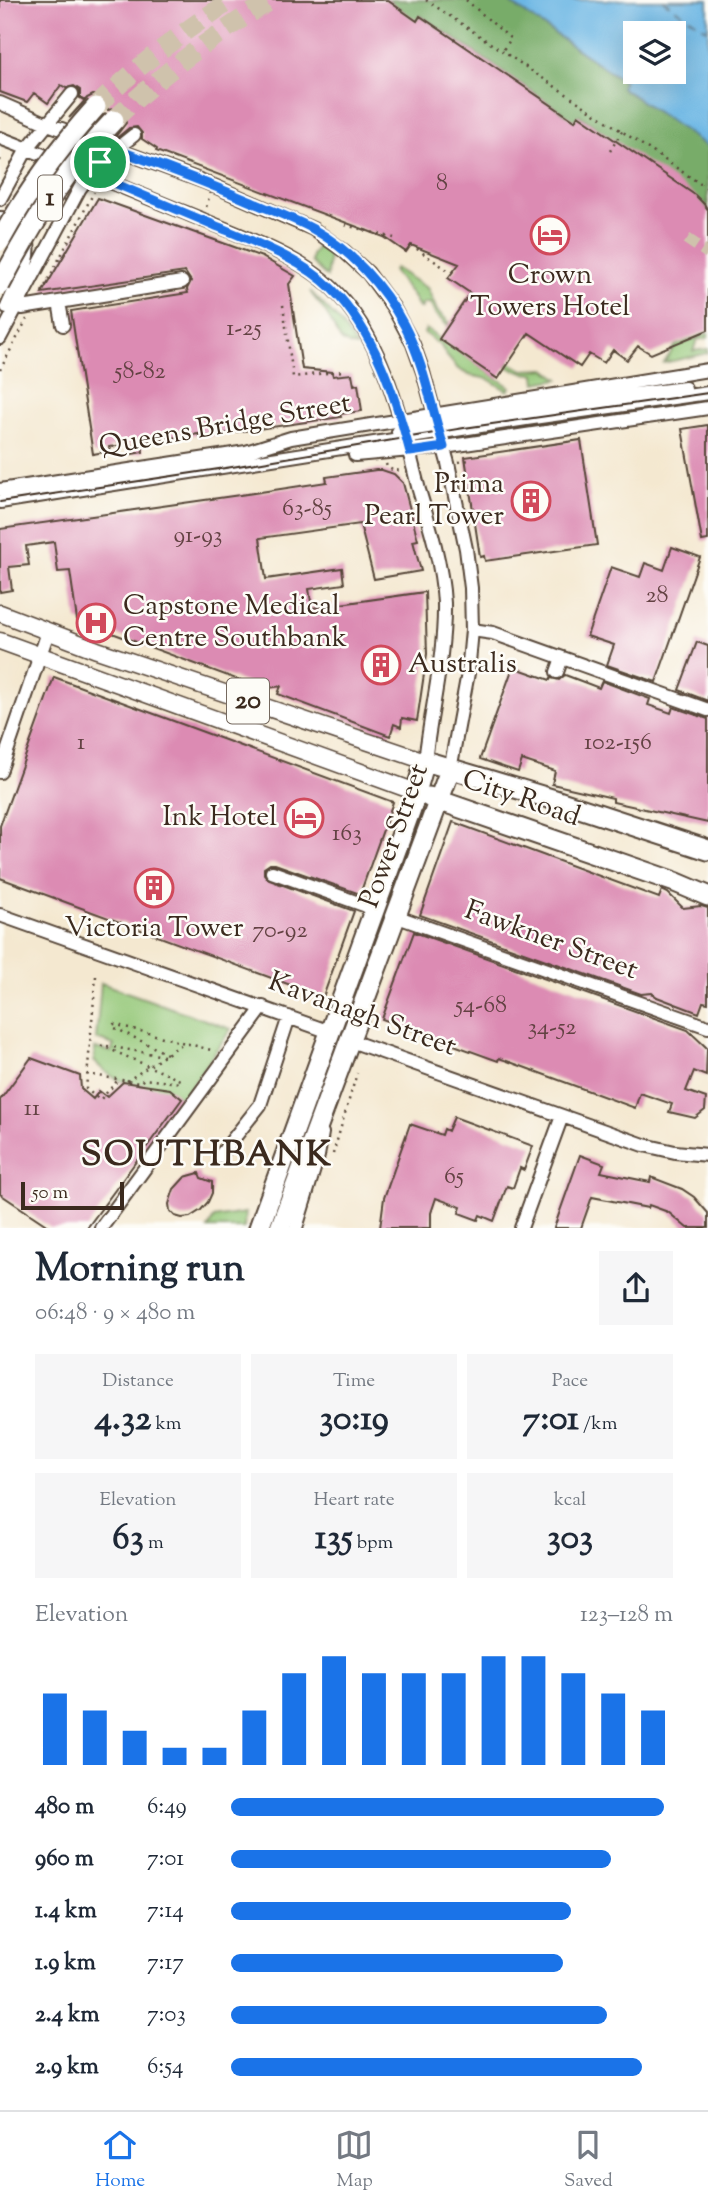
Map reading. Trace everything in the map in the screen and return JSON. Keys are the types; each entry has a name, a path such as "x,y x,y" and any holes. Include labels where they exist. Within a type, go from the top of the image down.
{"highway":[{"name":"1","path":"0,241 57,152 96,107"},
{"name":"1","path":"0,285 35,220 52,195 81,156 114,120"},
{"name":"City Road","path":"425,761 707,850"},
{"name":"Power Street","path":"259,1227 375,909 425,761"},
{"name":"Power Street","path":"280,1228 450,770"},
{"name":"City Road","path":"416,793 675,882 708,896"},
{"name":"Fawkner Street","path":"375,909 396,916"},
{"name":"Kavanagh Street","path":"330,1032 351,1041"}],"main road":[{"name":"City Road","path":"0,613 48,632 425,761"},
{"name":"City Road","path":"0,641 416,793"}],"street":[{"path":"0,199 27,149 72,94"},
{"name":"Power Street","path":"0,103 47,124 205,181 313,229 345,251 368,274 393,307 418,357 444,447 466,549 471,588 472,630 468,673 450,770"},
{"path":"2,333 76,192 115,149 134,135"},
{"name":"Power Street","path":"0,138 262,244 295,262 331,288 366,336 383,371 405,435 431,533 444,605 425,761"},
{"path":"0,218 11,219 19,225 26,235 29,248 26,265 7,306 2,333"},
{"path":"28,307 182,282"},
{"path":"59,302 63,325"},
{"name":"Queens Bridge Street","path":"0,502 405,435 437,424 578,402 708,370"},
{"name":"Queens Bridge Street","path":"0,511 366,454 405,435 437,424 708,385"},
{"name":"Queens Bridge Street","path":"578,402 708,394"},
{"path":"576,428 578,402"},
{"name":"Queens Bridge Street","path":"0,492 246,452 291,438 405,435 444,447 708,408"},
{"path":"472,630 493,633 708,710"},
{"path":"0,772 48,632"},
{"path":"557,672 562,658"},
{"path":"272,872 375,909"},
{"name":"Kavanagh Street","path":"0,915 330,1032"},
{"name":"Fawkner Street","path":"396,916 708,1027"},
{"path":"101,1228 263,1007"},
{"path":"219,1157 260,1105 289,1017"},
{"name":"Kavanagh Street","path":"351,1041 645,1145 708,1156"},
{"path":"296,1228 318,1156 326,1109"},
{"path":"521,1228 562,1116"}],"path":[{"path":"426,0 708,189"},
{"path":"466,0 511,39 502,51"},
{"path":"610,151 622,131"},
{"path":"198,234 216,174"},
{"path":"0,370 28,307 94,192"},
{"path":"345,225 394,238"},
{"path":"411,246 452,273"},
{"path":"283,305 293,377 343,371"},
{"path":"386,463 387,467 394,471 401,470"},
{"path":"96,976 86,1089 100,1100 118,1080"},
{"path":"166,1055 113,1027 114,1024 229,1054"},
{"path":"87,1074 139,1083 144,1079 179,1083 180,1080 90,1042"},
{"path":"127,1081 184,1042"},
{"path":"100,1045 166,1055"}],"green space":[{"path":"387,0 506,0 623,81 622,88 708,147 708,210 579,115 568,130 565,114 421,16 410,32 395,22 403,11"},
{"path":"318,246 329,251 327,277 311,262"},
{"path":"395,268 428,289 437,311 450,323 448,326 435,314 430,303 422,304 422,308 419,308 393,271"},
{"path":"310,291 339,321 357,347 340,339"},
{"path":"426,329 510,387 508,391 488,379 469,375 458,369 441,346 424,333"},
{"path":"708,333 708,338 697,340 693,351 708,349 708,353 664,363 675,346"},
{"path":"509,362 523,370 546,369 559,379 536,383 535,374 513,370 506,366"},
{"path":"101,983 231,1029 182,1099 167,1091 118,1079 94,1061 95,1048 111,1052 114,1045 96,1039"},
{"path":"245,1213 244,1228 208,1228 214,1218"}],"water":[{"path":"506,0 708,0 708,147 621,87 623,83 686,84 686,21 623,21 623,80"}],"building":[{"path":"0,0 387,0 417,21 420,16 575,121 578,115 695,195 704,204 708,210 708,330 651,354 638,346 627,360 613,350 604,363 589,354 580,367 529,333 498,379 439,339 470,293 448,278 459,264 411,245 406,252 384,237 156,151 157,149 142,139 142,133 137,127 129,128 118,137 116,136 126,123 125,116 117,108 108,110 107,102 99,95 93,95 85,101 80,98 80,90 74,86 66,88 61,85 48,103 34,93 27,102 0,92"},
{"path":"98,198 262,257 295,276 289,284 302,369 332,372 333,376 352,374 354,385 358,384 362,411 340,414 341,417 209,436 199,437 199,434 142,442 143,452 132,454 131,444 109,447 110,451 93,454 71,311 188,293 191,281 185,272 42,293"},
{"path":"708,425 708,540 702,541 682,429"},
{"name":"Prima Pearl Tower","path":"581,440 597,545 485,561 484,556 480,557 465,457"},
{"path":"376,470 394,474 403,483 418,540 413,541 421,571 374,579 360,524 260,538 266,579 342,568 344,584 309,589 312,608 425,592 427,654 417,721 402,718 401,727 394,724 390,736 278,694 281,686 263,689 77,620 70,571 58,572 54,542 26,546 29,565 9,567 12,590 0,592 0,529 327,482 326,477"},
{"path":"672,547 700,557 656,682 607,665 614,645 587,636 611,567 640,577 645,563 664,570"},
{"path":"697,642 708,646 708,701 679,690"},
{"path":"513,667 550,680 559,680 565,675 599,688 602,681 650,699 648,705 671,713 673,707 708,719 708,823 613,802 613,798 552,784 555,771 522,760 518,772 480,759"},
{"path":"54,677 393,802 360,894 275,864 264,868 264,874 269,880 354,911 323,997 0,878 0,826"},
{"path":"453,822 659,898 662,890 683,908 708,908 708,1003 703,1002 699,1013 652,993 641,994 420,915"},
{"path":"414,932 688,1030 707,1048 706,1076 694,1071 686,1091 706,1098 705,1110 695,1118 669,1112 672,1104 640,1093 635,1108 382,1019"},
{"path":"31,1058 80,1076 81,1089 93,1099 99,1091 107,1097 123,1082 170,1089 182,1099 87,1228 51,1228 0,1194 0,1100"},
{"path":"454,1117 533,1146 524,1170 520,1168 513,1188 507,1186 494,1221 480,1215 478,1220 459,1213 461,1207 436,1198 431,1213 431,1228 380,1228 384,1198 410,1124 442,1135 444,1129 448,1131"},
{"path":"580,1155 604,1164 601,1172 650,1182 651,1177 682,1189 694,1197 708,1213 708,1228 687,1228 668,1212 649,1205 648,1208 592,1197 581,1228 554,1228"},
{"path":"199,1173 201,1178 212,1182 212,1193 208,1202 190,1217 175,1216 170,1211 169,1204 174,1189 185,1177"}],"ferry route":[{"path":"662,0 708,30"}],"tunnel":[{"path":"96,107 161,50 232,0"},
{"path":"114,120 189,56 272,0"},
{"path":"687,239 708,253"}],"tram line":[{"path":"0,502 464,428 708,393"}],"place":[{"name":"Crown Towers Hotel","path":"550,235"},
{"name":"Prima Pearl Tower","path":"531,501"},
{"name":"Capstone Medical Centre Southbank","path":"96,623"},
{"name":"Australis","path":"381,665"},
{"name":"Ink Hotel","path":"304,818"},
{"name":"Victoria Tower","path":"154,888"}],"district":[{"name":"SOUTHBANK","path":"207,1156"}],"route":[{"path":"115,149 205,181 313,229 345,251 368,274 404,325 420,363 444,447 410,452 375,354 361,327 331,288 295,262 262,244 91,173 100,162 115,149"}]}
